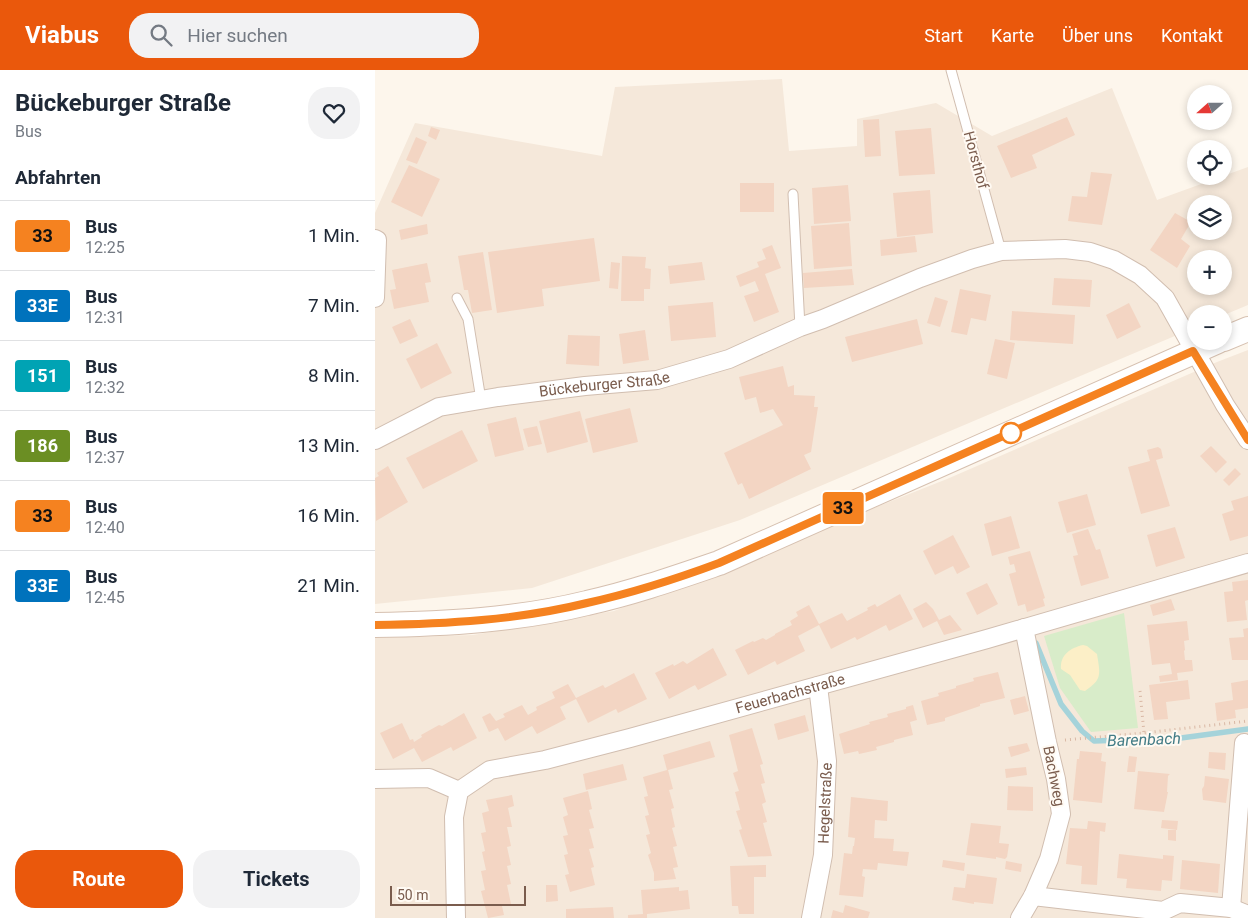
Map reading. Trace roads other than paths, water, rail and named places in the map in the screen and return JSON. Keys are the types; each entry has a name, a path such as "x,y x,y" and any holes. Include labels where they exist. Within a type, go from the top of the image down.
{"main road":[{"path":"1232,336 1248,329"},
{"path":"375,625 435,624 537,613 587,604 660,584 719,563 1193,351"}],"street":[{"path":"375,239 377,240 375,298"},
{"name":"Bückeburger Straße","path":"375,440 439,407 585,386 657,380 729,359 800,327 920,278 1001,251 1065,249 1090,252 1114,260 1140,275 1165,298 1193,351 1248,440"},
{"name":"Feuerbachstraße","path":"459,791 490,770 545,760 819,686 1248,563"},
{"name":"Bachweg","path":"1021,918 1049,859 1061,814 1056,779 1024,628"},
{"name":"Hegelstraße","path":"811,918 823,854 827,761 819,686"},
{"path":"1231,908 1245,743"},
{"path":"375,779 429,778 459,791 454,817 456,918"},
{"path":"1033,896 1163,911 1180,903 1231,908 1248,914"}],"lane":[{"name":"Horsthof","path":"951,70 1001,251"},
{"path":"793,194 800,327"},
{"path":"457,298 468,318 481,400"}],"waterway":[{"name":"Barenbach","path":"1036,643 1061,704 1082,731 1094,741 1181,738 1248,729"}]}
